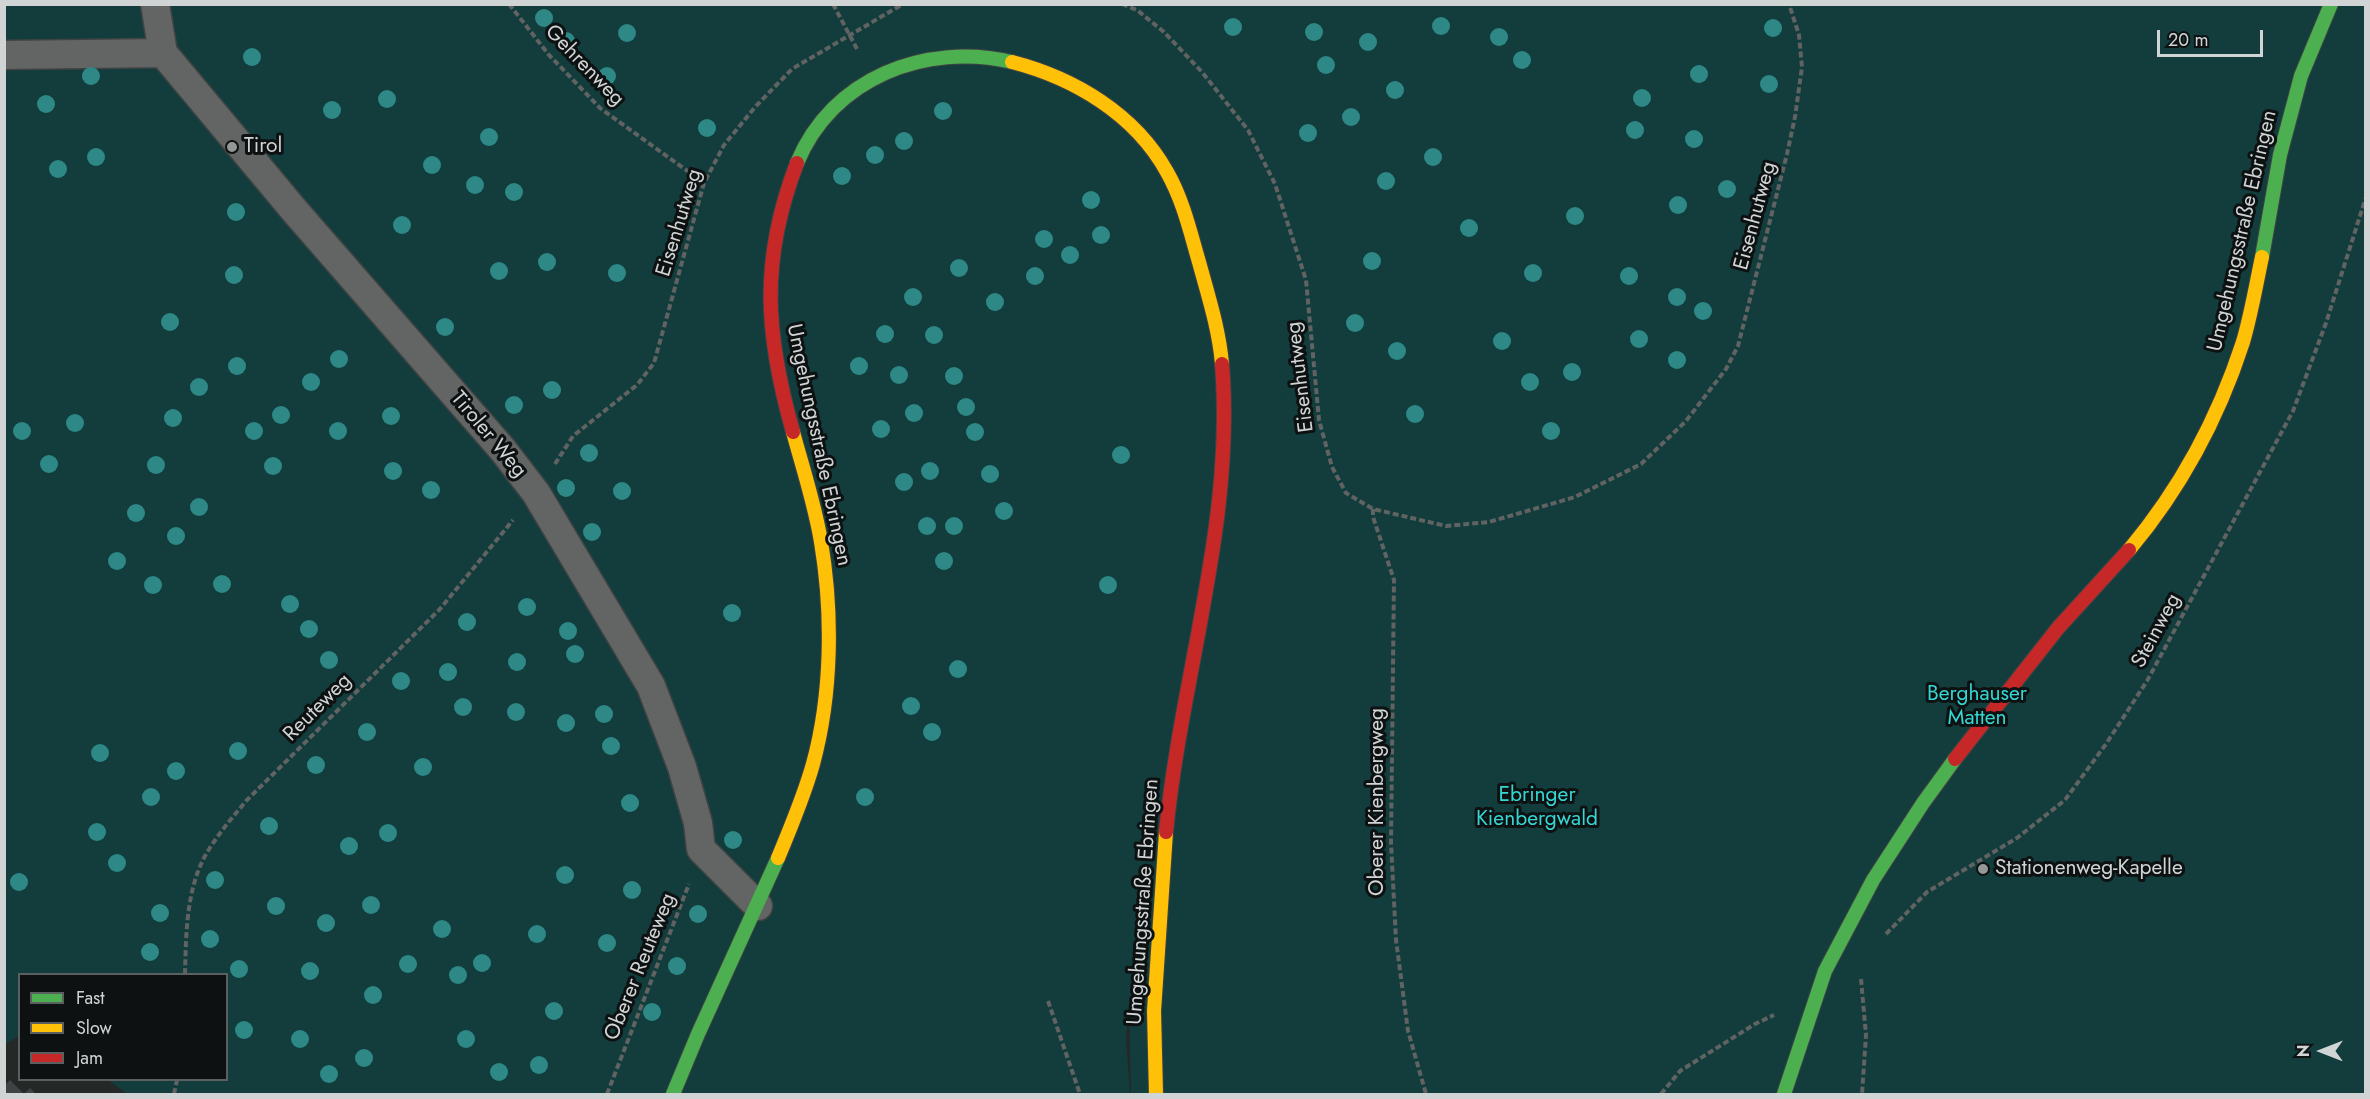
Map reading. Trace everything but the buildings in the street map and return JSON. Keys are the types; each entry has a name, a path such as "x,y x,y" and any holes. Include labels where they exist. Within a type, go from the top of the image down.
{"street":[{"name":"Tiroler Weg","path":"154,4 163,53 294,210 503,450 536,493 651,686 682,767 699,823 701,849"},
{"name":"Umgehungsstraße Ebringen","path":"1784,1095 1815,997 1873,880 1923,803 2013,684 2058,628 2131,548 2177,487 2214,419 2243,341 2263,254 2280,155 2301,76 2331,4"},
{"path":"4,55 163,53"},
{"name":"Umgehungsstraße Ebringen","path":"673,1095 706,1014 758,906 807,786 819,739 826,674 828,605 821,542 777,365 770,314 771,272 777,230 787,189 804,147 819,122 870,77 909,63 957,56 1000,58 1044,69 1086,90 1125,120 1163,163 1189,224 1213,313 1223,371 1223,457 1218,527 1175,763 1164,840 1156,973 1156,1095"},
{"path":"701,849 758,906"}],"path":[{"name":"Gehrenweg","path":"509,4 549,55 600,108 704,183"},
{"path":"833,4 870,77"},
{"name":"Eisenhutweg","path":"536,493 573,436 638,385 654,363 704,183 724,146 770,91 792,69 903,4"},
{"name":"Eisenhutweg","path":"1122,4 1137,10 1164,32 1202,72 1248,130 1275,184 1305,280 1318,420 1332,467 1346,493 1372,509 1446,526 1489,522 1527,513 1575,497 1641,464 1686,421 1726,369 1738,346 1787,154 1802,67 1799,35 1789,4"},
{"name":"Steinweg","path":"1882,939 1927,892 2018,838 2066,800 2106,744 2147,681 2293,411 2326,323 2366,197"},
{"name":"Reuteweg","path":"185,973 186,934 192,892 204,858 221,831 247,800 440,609 480,557 536,493"},
{"name":"Oberer Kienbergweg","path":"1372,509 1394,580 1391,843 1396,940 1408,1031 1426,1095"},
{"name":"Oberer Reuteweg","path":"607,1095 661,953 686,896 701,849"},
{"path":"1835,954 1860,963 1866,1035 1862,1095"},
{"path":"1048,1001 1080,1095"},
{"path":"1661,1095 1680,1071 1755,1023"}],"green space":[{"path":"4,5 2365,5 2365,1094 1131,1094 1129,1006 1126,1037 1130,1094 127,1094 109,1081 228,1081 228,973 18,973 18,1037 5,1044"}],"traffic: fast":[{"path":"2262,257 2280,155 2301,76 2331,4"},
{"path":"797,163 813,133 833,109 857,88 885,73 915,63 947,57 979,57 1012,62"},
{"path":"1784,1094 1825,971 1873,880 1923,803 1955,759"},
{"path":"673,1094 778,858"}],"traffic: slow":[{"path":"1012,62 1058,78 1101,101 1120,116 1154,151 1173,183 1186,216 1213,312 1222,364"},
{"path":"2129,550 2165,502 2210,425 2243,342 2262,257"},
{"path":"778,858 813,764 824,710 829,653 825,569 821,542 793,432"},
{"path":"1156,1094 1154,1011 1166,832"}],"traffic: jam":[{"path":"793,432 777,362 772,329 771,297 772,265 777,232 797,163"},
{"path":"1166,832 1173,774 1214,541 1221,482 1224,423 1222,364"},
{"path":"1955,759 2058,628 2129,550"}],"place":[{"name":"Tirol","path":"232,147"},
{"name":"Stationenweg-Kapelle","path":"1983,869"}],"park label":[{"name":"Berghauser Matten","path":"1977,707"},
{"name":"Ebringer Kienbergwald","path":"1537,808"}]}
